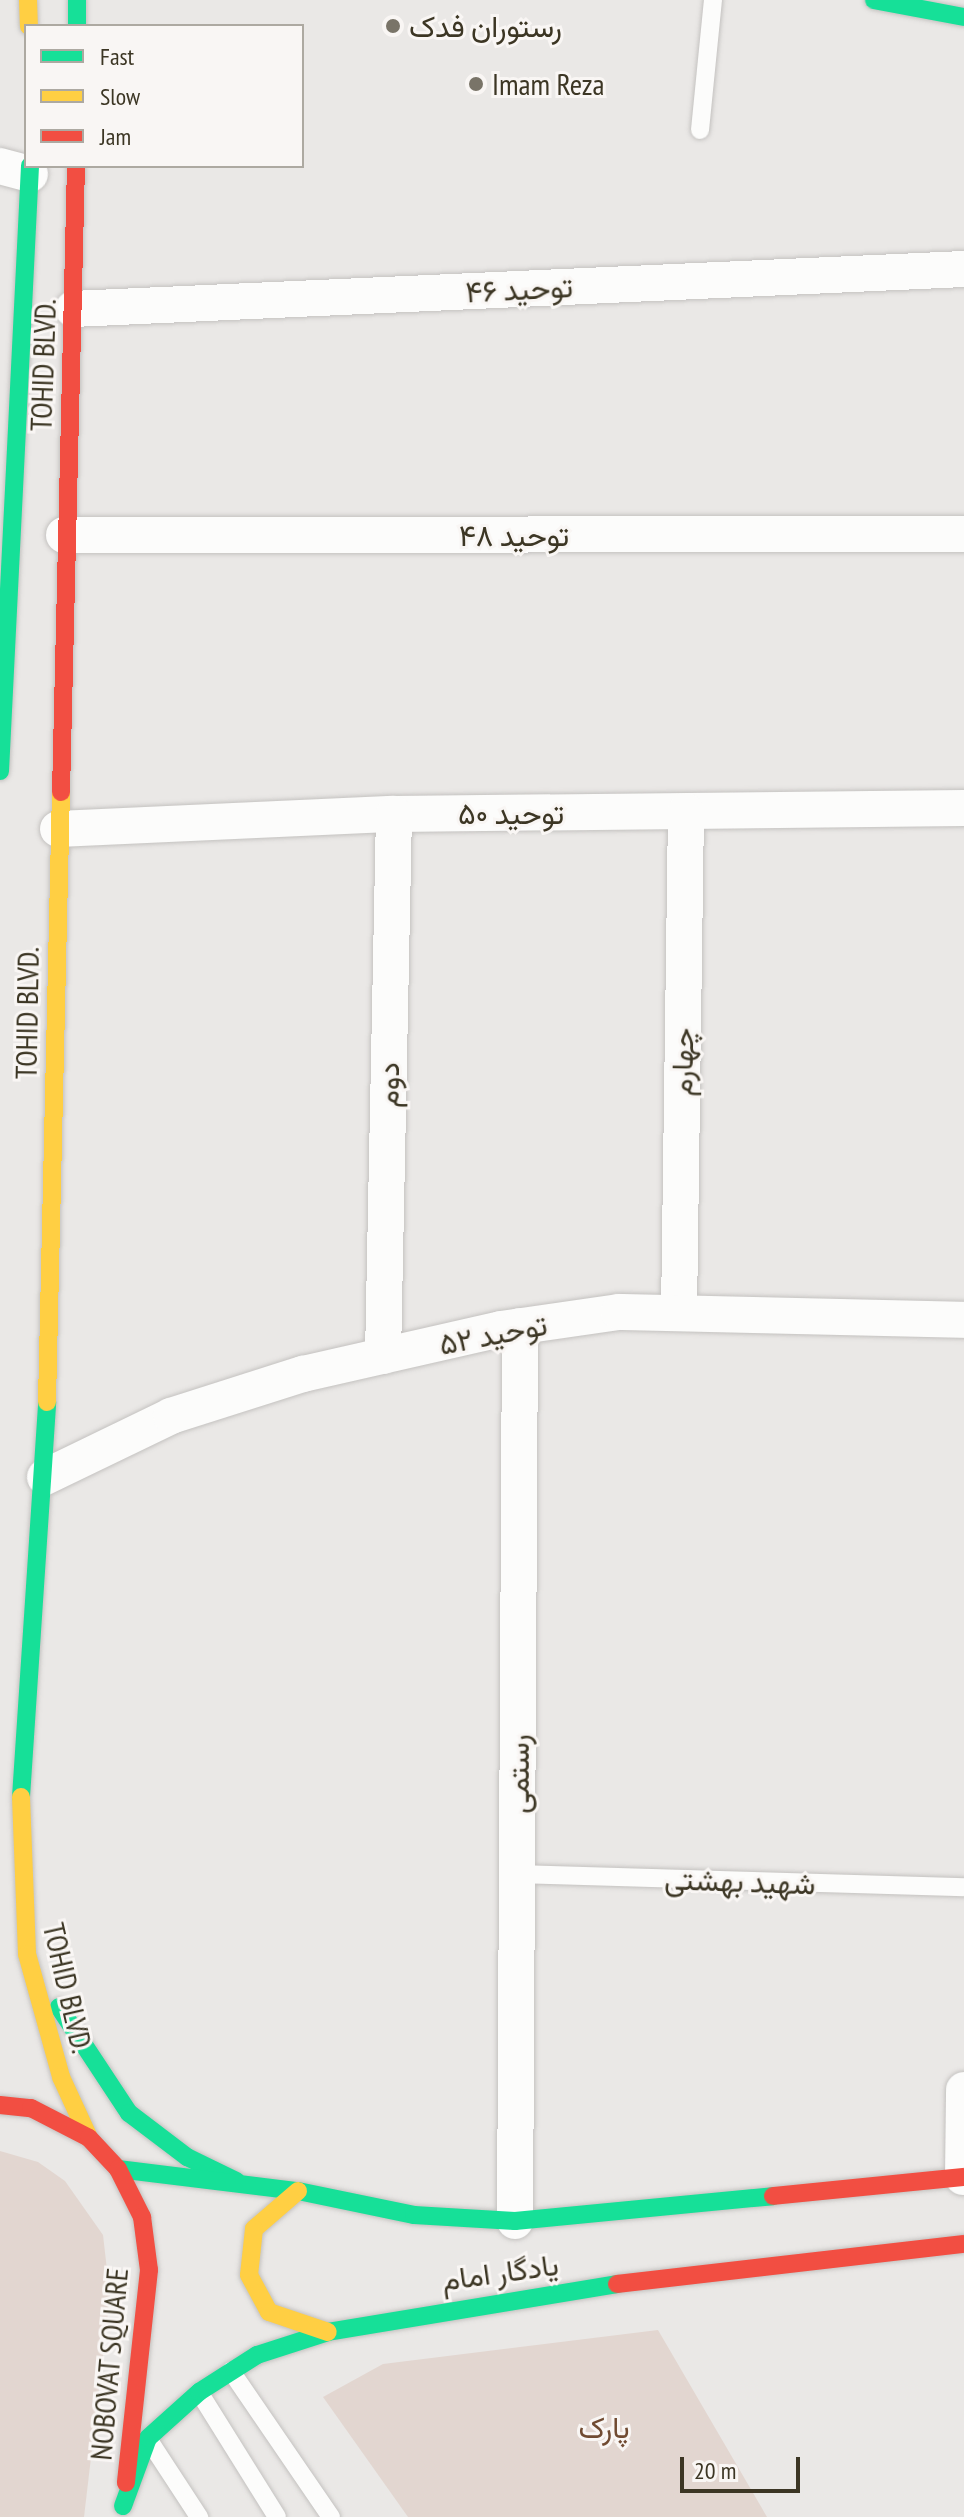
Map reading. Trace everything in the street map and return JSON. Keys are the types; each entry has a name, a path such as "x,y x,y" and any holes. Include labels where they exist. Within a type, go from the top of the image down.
{"main road":[{"path":"28,0 29,24"},
{"path":"874,0 964,17"},
{"path":"77,24 80,2"},
{"name":"TOHID BLVD.","path":"0,771 9,520 25,321 20,168"},
{"name":"TOHID BLVD.","path":"76,168 64,535 45,1477 21,1743 21,1862 27,1954 61,2077 89,2138"},
{"path":"21,1862 52,1993 106,2087 155,2135 242,2184"},
{"name":"NOBOVAT SQUARE","path":"0,2105 31,2108 89,2138 118,2169 142,2217 149,2270 123,2512"},
{"name":"یادگار امام","path":"118,2169 298,2191 414,2215 515,2221 963,2177"},
{"path":"298,2191 254,2229 249,2275 269,2312 328,2332"},
{"name":"یادگار امام","path":"123,2512 148,2438 199,2392 231,2371 328,2332 591,2287 964,2244"}],"street":[{"name":"توحید ۴۶","path":"73,309 964,269"},
{"name":"توحید ۴۸","path":"64,535 964,534"},
{"name":"توحید ۵۰","path":"58,829 394,814 964,808"},
{"name":"چهارم","path":"679,1313 686,811"},
{"name":"دوم","path":"383,1356 394,814"},
{"name":"توحید ۵۲","path":"45,1477 171,1416 383,1356 520,1326 679,1313 964,1320"},
{"name":"رستمی","path":"515,2221 520,1326"},
{"path":"963,2177 964,2090"}],"lane":[{"path":"700,130 713,0"},
{"path":"0,321 25,321"},
{"name":"شهید بهشتی","path":"517,1874 964,1887"},
{"path":"231,2371 331,2517"},
{"path":"199,2392 277,2517"},
{"path":"148,2438 199,2517"}],"green space":[{"path":"0,2151 38,2162 65,2181 103,2235 110,2296 84,2517 0,2517"},
{"name":"پارک","path":"658,2330 767,2517 408,2517 323,2397 383,2364"}],"traffic: fast":[{"path":"77,0 77,24"},
{"path":"874,0 964,17"},
{"path":"0,771 30,168"},
{"path":"21,1797 47,1402"},
{"path":"59,2007 129,2113 187,2157 236,2181"},
{"path":"118,2169 298,2191 414,2215 515,2221 773,2196"},
{"path":"123,2506 148,2438 199,2392 257,2355 328,2332 617,2284"}],"traffic: slow":[{"path":"28,0 29,24"},
{"path":"47,1402 61,792"},
{"path":"21,1797 27,1954 61,2077 89,2138"},
{"path":"298,2191 254,2229 249,2275 269,2312 328,2332"}],"traffic: jam":[{"path":"61,792 76,168"},
{"path":"0,2105 31,2108 89,2138 118,2169 142,2217 149,2270 126,2483"},
{"path":"773,2196 964,2177"},
{"path":"617,2284 964,2244"}],"place":[{"name":"رستوران فدک","path":"393,26"},
{"name":"Imam Reza","path":"476,84"}]}
